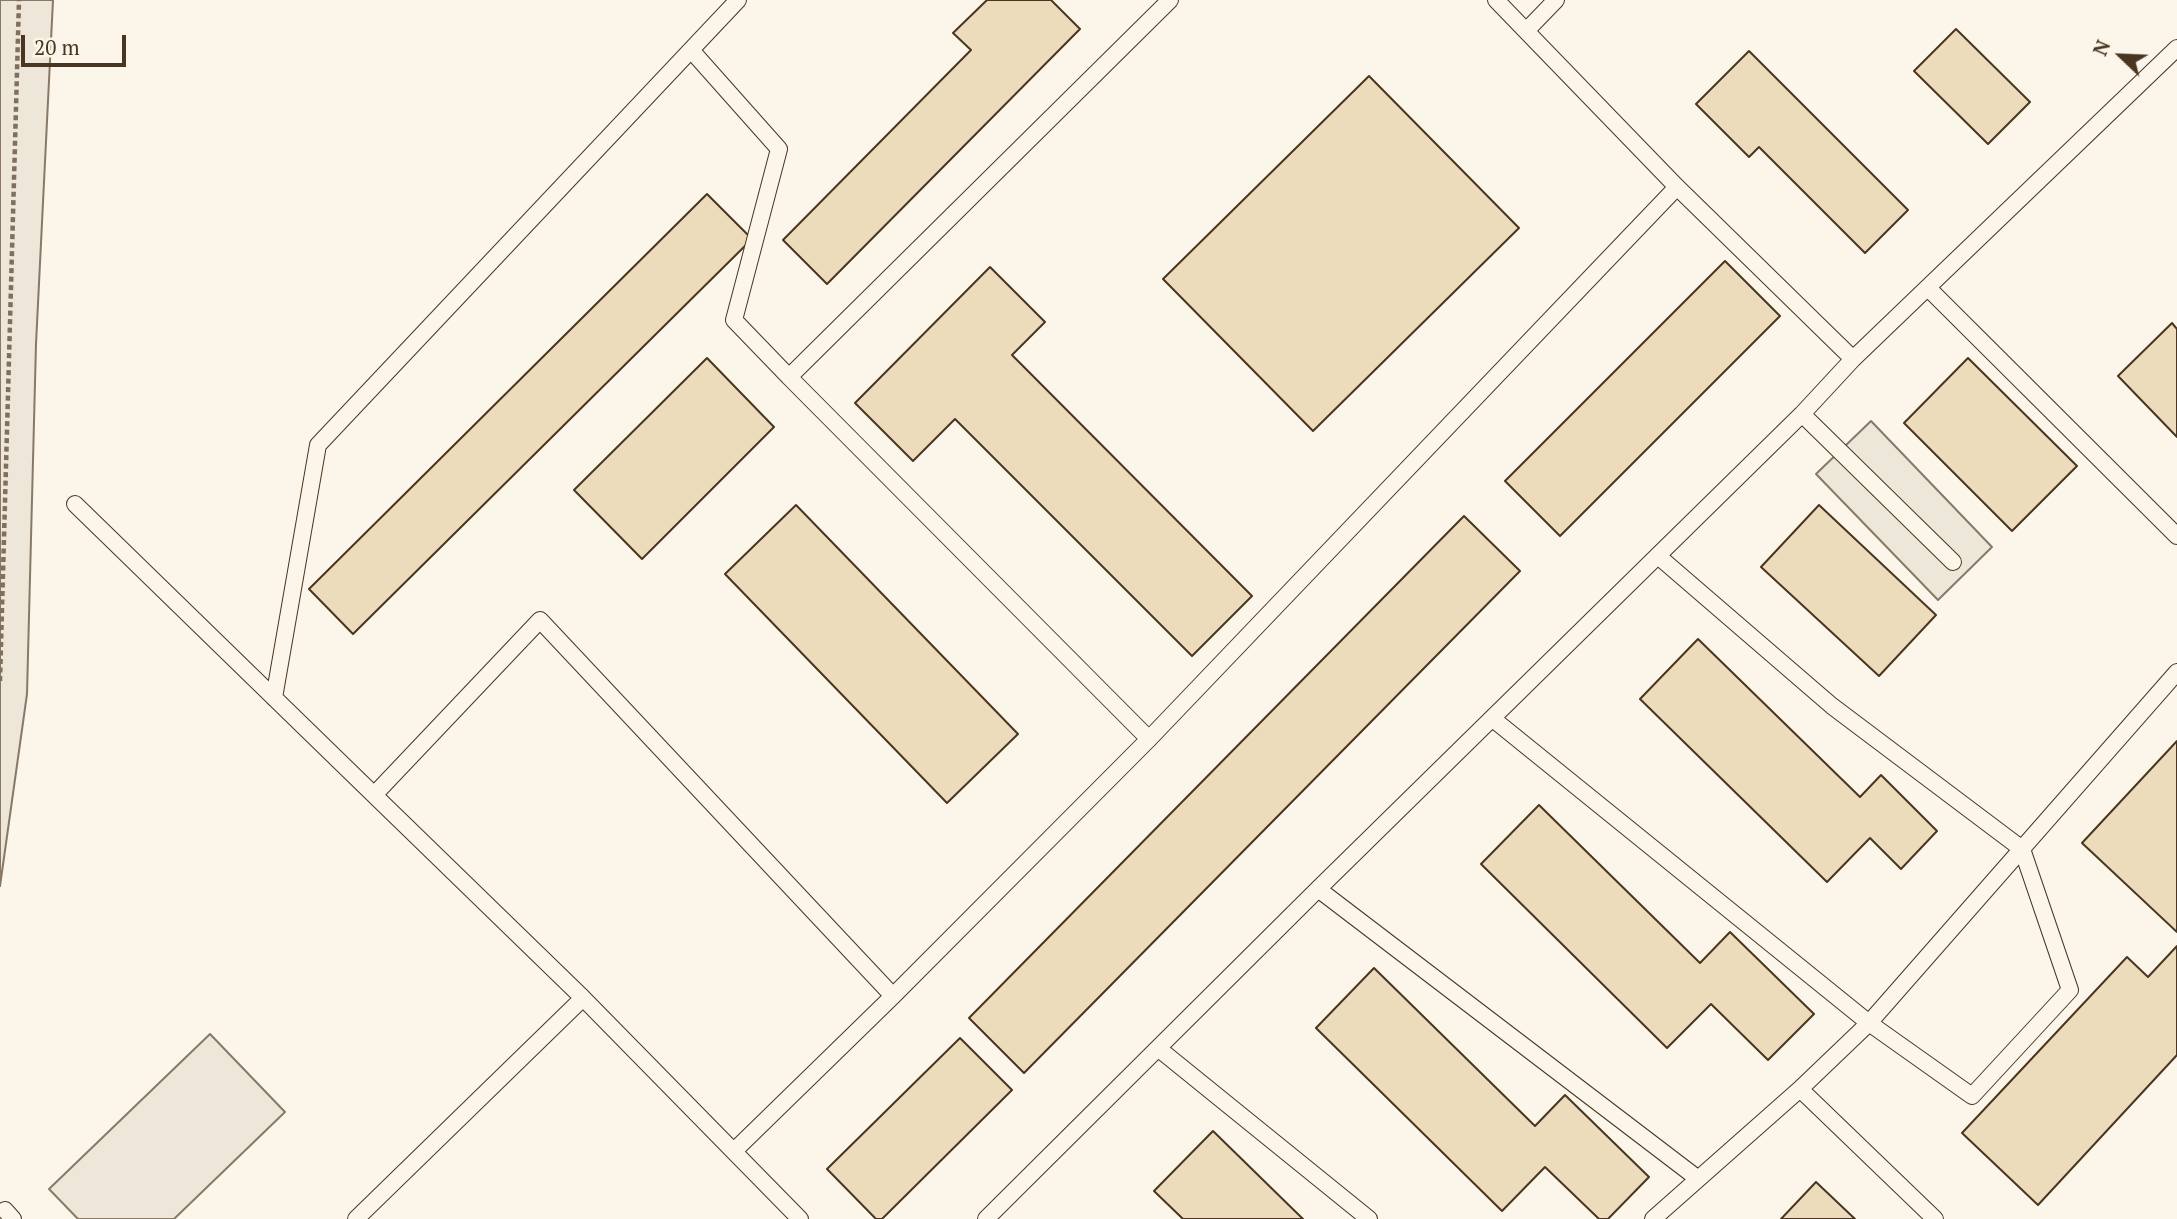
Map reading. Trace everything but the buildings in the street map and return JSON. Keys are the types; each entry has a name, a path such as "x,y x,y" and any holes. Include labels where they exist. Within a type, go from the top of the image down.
{"lane":[{"path":"274,698 318,445 738,0"},
{"path":"789,377 1170,0"},
{"path":"1496,0 1677,187 1853,359"},
{"path":"1526,31 1556,0"},
{"path":"986,1219 1802,414 1853,359 2177,48"},
{"path":"691,50 779,149 734,320 1149,739"},
{"path":"734,1150 893,996 1149,739 1677,187"},
{"path":"1928,288 2177,536"},
{"path":"1802,414 1953,562"},
{"path":"75,504 583,998 800,1219"},
{"path":"1493,719 1869,1023 1972,1096 2070,990 2022,849 1832,706 1658,556"},
{"path":"374,795 540,620 893,996"},
{"path":"1653,1219 1696,1178 1800,1089 1869,1023 2177,672"},
{"path":"1318,890 1696,1178"},
{"path":"356,1219 583,998"},
{"path":"1159,1049 1369,1219"},
{"path":"1800,1089 1935,1219"}],"path":[{"path":"0,681 19,0"}],"shaded area":[{"path":"0,0 53,0 36,344 27,694 0,886"},
{"path":"1871,421 1992,547 1938,600 1816,474"},
{"path":"210,1034 285,1112 174,1219 78,1219 49,1189"}]}
